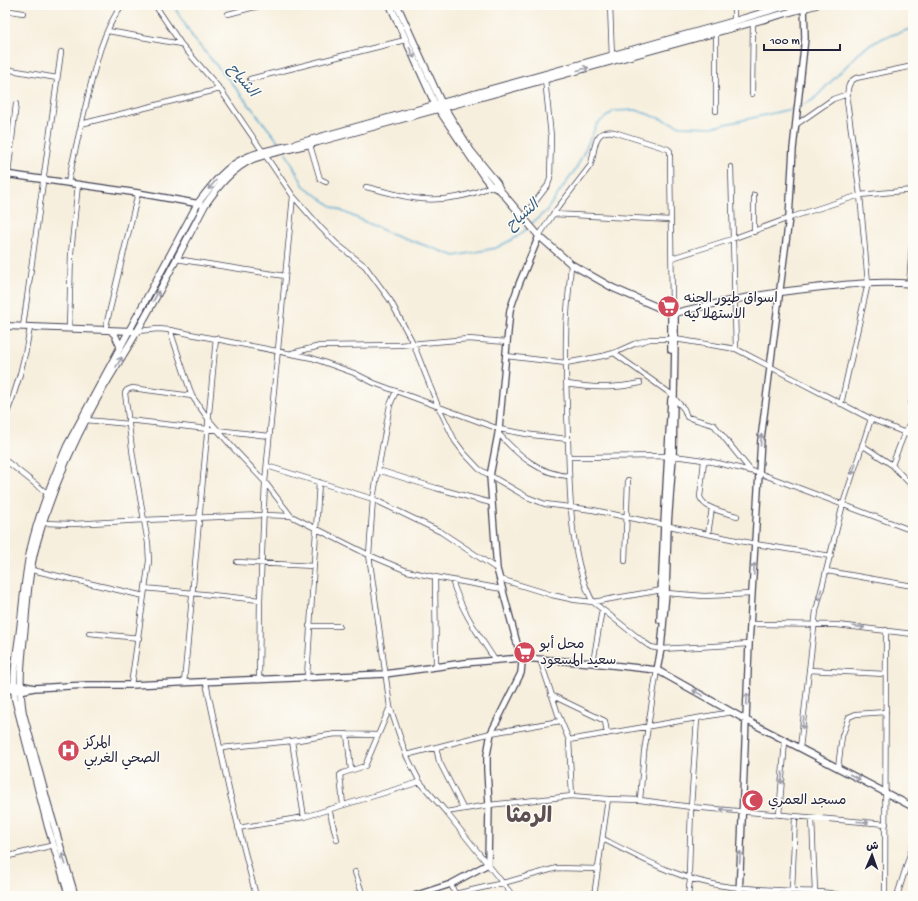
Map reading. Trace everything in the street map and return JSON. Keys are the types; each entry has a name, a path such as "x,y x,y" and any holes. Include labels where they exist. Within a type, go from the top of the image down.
{"main road":[{"path":"390,5 440,106 469,157 500,190 537,234 571,264 613,288 672,311 779,292 868,282 911,284"},
{"path":"397,5 440,106"},
{"path":"289,148 310,144 440,106 544,79 789,5"},
{"path":"69,896 18,715 17,688 23,645 31,546 48,494 70,439 198,203 212,185 234,164 244,158 289,148 612,58 816,5"},
{"path":"28,577 32,570 34,553 43,523 64,468 86,420 138,331 204,205 232,173 252,159 264,153"},
{"path":"5,326 138,331"},
{"path":"108,330 116,337 120,346"},
{"path":"17,688 45,794 75,896"}],"street":[{"path":"68,183 100,48 122,5"},
{"path":"155,5 181,44 220,89 293,196 321,228 371,272 390,300 413,343 438,406 455,441 472,462 490,476 538,502 571,506 755,544 831,556"},
{"path":"228,14 263,5"},
{"path":"610,5 612,58"},
{"path":"734,5 734,22"},
{"path":"739,896 749,644 761,439 789,218 790,181 805,38 804,7"},
{"path":"5,10 23,13"},
{"path":"752,94 753,22"},
{"path":"108,31 181,44"},
{"path":"716,32 716,111"},
{"path":"250,79 406,40"},
{"path":"23,327 42,179 61,52"},
{"path":"841,404 868,282 860,195 848,113 849,84 856,78 913,66"},
{"path":"5,69 57,78"},
{"path":"523,219 544,191 550,178 551,136 544,79"},
{"path":"81,124 220,89"},
{"path":"797,124 833,99 848,94"},
{"path":"5,201 16,104"},
{"path":"488,864 489,805 487,786 487,755 491,733 521,673 522,658 497,569 490,476 499,431 508,323 514,296 537,234 590,166 593,158 593,148 601,134 606,131 668,149 670,151 673,396 664,591 660,651 642,765 640,800"},
{"path":"310,144 320,179 326,182"},
{"path":"731,166 736,349"},
{"path":"7,174 138,193 204,205"},
{"path":"69,329 71,253 78,184"},
{"path":"366,187 411,198 434,200 470,194 494,185"},
{"path":"672,258 754,232 789,218 860,195 913,190"},
{"path":"108,330 138,193"},
{"path":"754,194 754,232"},
{"path":"259,680 260,600 265,482 293,196"},
{"path":"553,214 671,220"},
{"path":"911,284 913,232"},
{"path":"176,259 285,276"},
{"path":"571,264 567,313 566,363 569,476 573,533 584,582 593,602 645,644 660,651 749,644"},
{"path":"5,418 20,377 30,328"},
{"path":"138,331 158,329 170,330 216,338 278,352 291,353 323,361 499,431 568,439"},
{"path":"170,330 192,396 209,420 265,482 291,516"},
{"path":"184,683 216,338"},
{"path":"291,353 320,346 399,344 468,339 507,342"},
{"path":"506,356 566,363 592,359 614,353 642,340 673,339 736,349 871,419 913,436"},
{"path":"614,353 673,396 684,409 687,416 714,424 751,471"},
{"path":"567,384 592,388 627,386 640,383"},
{"path":"131,685 139,638 149,555 128,422 125,393 128,389 192,396"},
{"path":"396,391 390,405 373,499 369,555 390,707 406,755 420,782 513,896"},
{"path":"892,465 905,432 913,418 911,405 913,394"},
{"path":"800,748 814,624 843,504 871,419"},
{"path":"86,420 217,429 269,436"},
{"path":"499,431 517,453 533,464 554,474 569,476"},
{"path":"862,445 892,465 913,487"},
{"path":"569,457 670,457 704,461 759,472 913,531"},
{"path":"5,460 48,494"},
{"path":"704,461 700,497 702,502 712,508 737,516"},
{"path":"267,466 373,499 440,532 497,569"},
{"path":"378,470 492,503"},
{"path":"625,561 628,480"},
{"path":"307,678 319,482"},
{"path":"708,534 712,508"},
{"path":"43,523 74,524 264,515 291,516 369,555 407,571 502,589"},
{"path":"237,562 314,566"},
{"path":"32,570 144,596"},
{"path":"827,571 913,586"},
{"path":"435,577 436,667"},
{"path":"500,579 552,595 593,602 664,591 704,596 752,594"},
{"path":"452,580 462,607 495,660"},
{"path":"145,588 260,600"},
{"path":"593,663 602,609"},
{"path":"750,624 837,625 913,634"},
{"path":"309,626 340,626"},
{"path":"885,896 886,630"},
{"path":"89,633 139,638"},
{"path":"5,688 206,683 385,674 522,658 593,663 657,670 785,741 913,807"},
{"path":"540,659 560,721 569,740 572,796"},
{"path":"809,670 885,674"},
{"path":"206,683 229,790 256,896"},
{"path":"551,695 605,721 607,734"},
{"path":"343,805 340,775 365,766 390,707"},
{"path":"569,740 732,712"},
{"path":"838,768 842,736 849,717 856,714 886,712"},
{"path":"688,896 690,880 691,807 697,719"},
{"path":"406,755 491,733 560,721"},
{"path":"221,748 292,741 320,736 347,734 378,735"},
{"path":"347,734 351,770"},
{"path":"292,741 304,817"},
{"path":"779,815 785,741"},
{"path":"436,747 440,761 463,808"},
{"path":"238,828 304,817 420,782"},
{"path":"446,812 463,808 572,796 640,800 742,812 886,824"},
{"path":"594,896 608,799"},
{"path":"329,809 337,840"},
{"path":"792,891 795,817"},
{"path":"812,818 815,892"},
{"path":"603,839 648,862 690,880 808,894 815,892 834,893 844,896"},
{"path":"5,857 54,845"},
{"path":"897,896 913,845"},
{"path":"414,896 451,884 488,864"},
{"path":"451,884 454,895 557,868 598,869"},
{"path":"355,872 363,896"}],"waterway":[{"name":"الشياح","path":"173,5 194,39 282,146"},
{"name":"الشياح","path":"800,106 813,100 863,49 883,38 913,28"},
{"name":"الشياح","path":"531,224 546,211 576,169 597,124 614,111 636,110 681,126 713,127 795,108"},
{"name":"الشياح","path":"286,153 304,186 333,207 387,232 455,256 496,248 517,237 529,227"}],"place":[{"name":"اسواق طيور الجنه الاستهلاكيه","path":"668,307"},
{"name":"محل أبو سعيد المسعود","path":"525,653"},
{"name":"المركز الصحي الغربي","path":"68,751"},
{"name":"مسجد العمري","path":"752,801"}],"district":[{"name":"الرمثا","path":"529,818"}]}
